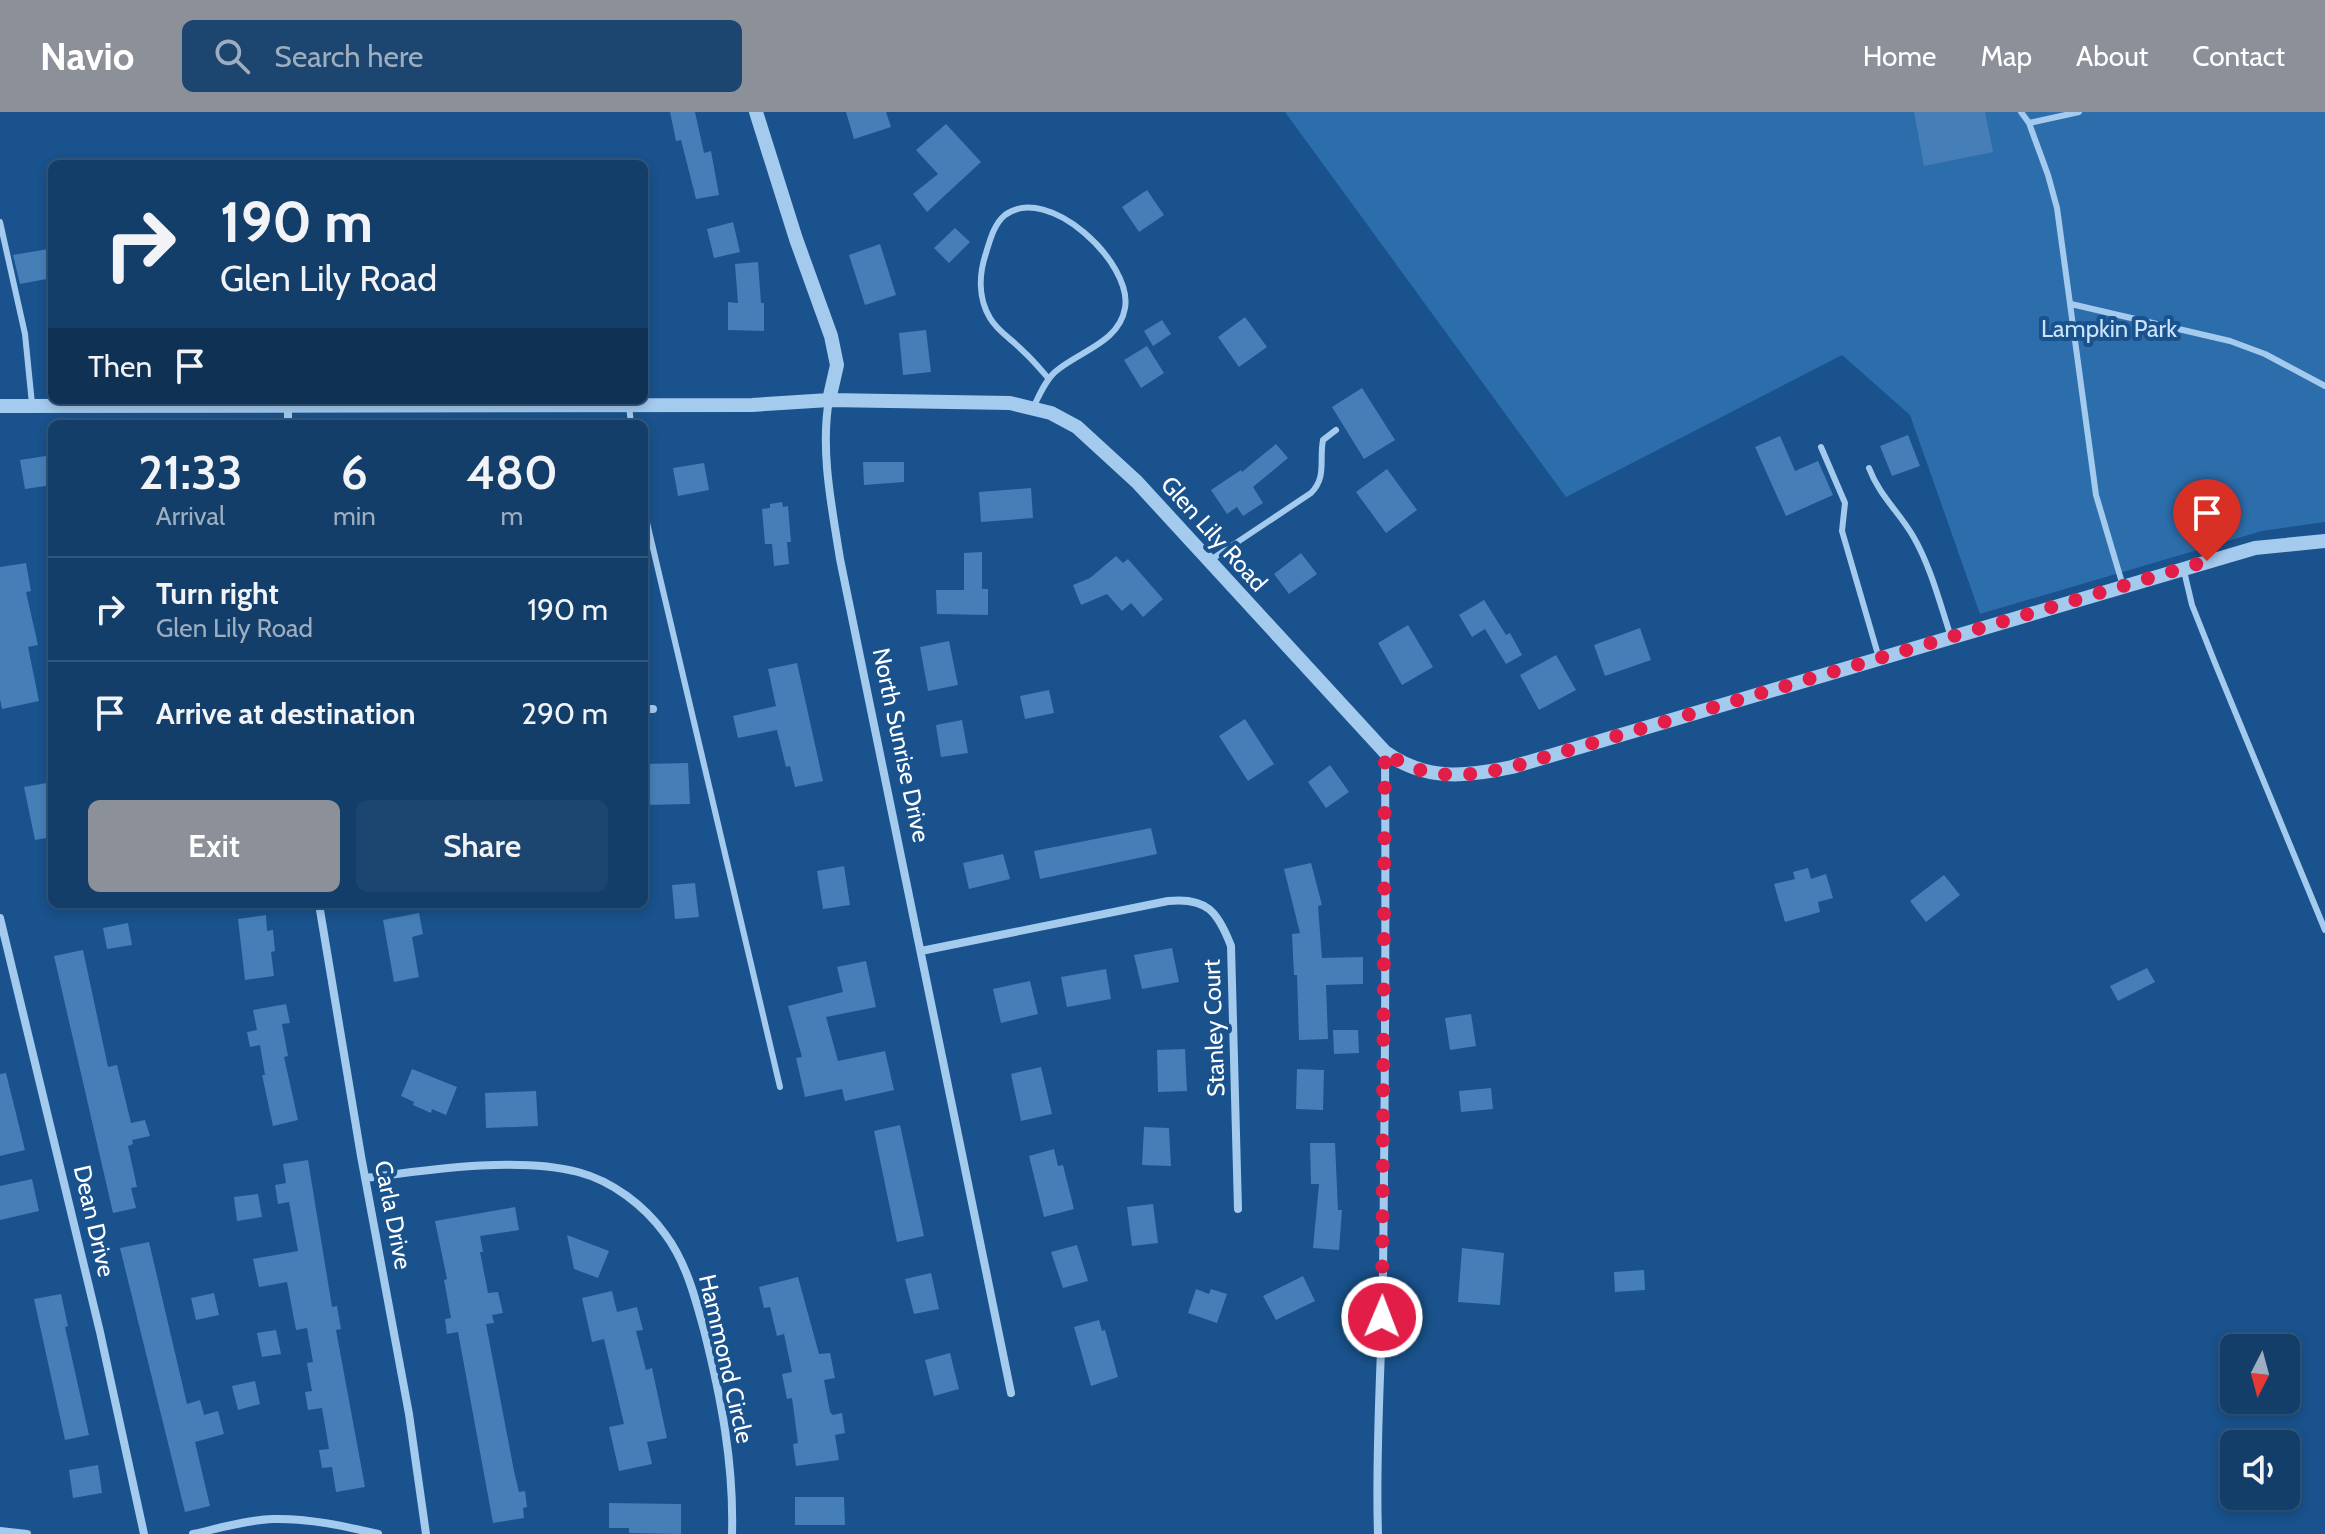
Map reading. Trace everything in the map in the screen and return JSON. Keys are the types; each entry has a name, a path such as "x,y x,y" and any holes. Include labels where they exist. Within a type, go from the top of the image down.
{"street":[{"name":"North Sunrise Drive","path":"756,112 831,336 837,365 825,422 831,499 840,559 1011,1393"},
{"name":"Glen Lily Road","path":"0,406 752,405 829,400 1010,403 1033,408 1051,413 1077,427 1137,482 1385,752 1418,771 1447,776 1478,775 1512,767 2255,548 2325,541"},
{"path":"288,406 288,420"},
{"path":"1378,1534 1384,1181 1385,752"},
{"name":"Stanley Court","path":"921,951 1168,901 1186,899 1203,904 1217,915 1231,946 1238,1209"},
{"name":"Carla Drive","path":"320,908 409,1414 426,1534"},
{"name":"Dean Drive","path":"0,918 100,1332 144,1534"},
{"name":"Hammond Circle","path":"365,1178 486,1167 554,1168 599,1179 653,1219 672,1245 687,1274 712,1364 731,1466 732,1534"},
{"path":"193,1534 273,1519 316,1521 378,1534"},
{"path":"0,1531 27,1534"}],"lane":[{"path":"2021,112 2029,123 2057,208 2096,495 2123,586"},
{"path":"2029,123 2079,112"},
{"path":"1033,408 1049,379 1107,339 1120,323 1126,291 1112,263 1062,215 1042,209 1020,208 1004,216 994,231 984,259 980,285 982,301 990,319 1049,379"},
{"path":"0,222 25,334 32,406"},
{"path":"2071,304 2230,341 2278,360 2325,386"},
{"path":"629,405 631,420"},
{"path":"1209,561 1255,533 1318,486 1323,465 1323,440 1336,430"},
{"path":"1821,447 1845,503 1842,531 1879,658"},
{"path":"1869,468 1876,487 1913,536 1926,563 1951,637"},
{"path":"648,527 780,1087"},
{"path":"2183,568 2203,634 2325,930"}],"green space":[{"name":"Lampkin Park","path":"1285,112 2325,112 2325,522 2262,531 1980,614 1910,415 1842,355 1566,497"}],"building":[{"path":"670,112 695,112 704,153 711,151 719,195 696,199 681,140 676,141"},
{"path":"846,112 886,112 891,127 854,139"},
{"path":"1914,112 1985,112 1993,152 1924,166"},
{"path":"946,124 981,162 927,212 913,194 938,174 916,150"},
{"path":"1147,190 1164,215 1139,232 1122,207"},
{"path":"733,222 740,252 714,258 707,229"},
{"path":"955,228 970,242 949,263 934,248"},
{"path":"880,244 896,295 865,305 849,255"},
{"path":"48,249 48,279 20,284 13,255"},
{"path":"758,262 761,303 764,303 764,331 728,330 728,302 738,303 735,264"},
{"path":"1245,317 1267,347 1239,367 1218,337"},
{"path":"1162,320 1171,334 1153,346 1144,331"},
{"path":"926,330 931,372 903,375 899,333"},
{"path":"1147,346 1164,373 1141,388 1124,360"},
{"path":"1362,388 1395,440 1364,459 1332,407"},
{"path":"1908,435 1920,466 1892,476 1880,446"},
{"path":"1780,436 1795,471 1818,461 1833,495 1786,516 1755,447"},
{"path":"1276,444 1288,458 1253,487 1263,503 1243,516 1237,507 1227,514 1211,490 1242,472"},
{"path":"48,456 48,486 25,489 20,460"},
{"path":"863,462 904,462 904,482 864,485"},
{"path":"704,463 709,490 678,496 673,468"},
{"path":"1387,469 1417,510 1386,533 1356,492"},
{"path":"1031,488 1033,518 981,522 979,492"},
{"path":"782,502 783,507 788,506 789,564 774,566 772,544 765,544 762,509"},
{"path":"982,552 982,589 988,589 988,615 937,614 936,590 964,590 964,553"},
{"path":"1301,553 1317,574 1289,594 1274,574"},
{"path":"1116,556 1123,563 1128,559 1163,599 1143,617 1131,603 1122,611 1107,594 1081,605 1073,585 1090,578"},
{"path":"26,563 31,591 26,592 38,645 28,647 39,701 2,709 0,567"},
{"path":"1484,600 1506,635 1510,633 1522,655 1506,664 1485,629 1472,637 1459,615"},
{"path":"1408,625 1433,667 1402,685 1378,643"},
{"path":"1640,628 1651,660 1605,676 1594,645"},
{"path":"949,641 958,685 928,691 920,647"},
{"path":"1556,655 1576,690 1539,710 1520,675"},
{"path":"797,663 823,781 795,787 790,766 786,767 777,730 738,738 733,716 776,706 768,669"},
{"path":"1049,690 1054,713 1025,719 1020,696"},
{"path":"1245,719 1274,764 1248,781 1219,736"},
{"path":"962,720 968,753 941,757 936,725"},
{"path":"688,763 690,804 648,805 648,764"},
{"path":"1330,765 1349,792 1326,808 1308,782"},
{"path":"48,783 48,838 35,840 24,787"},
{"path":"1151,828 1157,854 1040,879 1034,851"},
{"path":"1003,854 1010,879 969,889 963,863"},
{"path":"1311,863 1322,905 1318,906 1322,958 1363,957 1363,984 1326,985 1328,1039 1299,1040 1292,934 1300,933 1284,869"},
{"path":"844,866 850,905 823,909 817,871"},
{"path":"1808,868 1811,879 1826,874 1833,898 1818,902 1820,912 1785,922 1774,884 1795,879 1793,872"},
{"path":"1944,875 1960,895 1926,922 1910,901"},
{"path":"695,883 699,917 675,919 672,885"},
{"path":"419,913 423,934 412,937 419,977 394,982 383,920"},
{"path":"266,915 267,931 273,930 275,951 271,952 274,976 245,980 238,919"},
{"path":"128,923 132,945 107,949 103,928"},
{"path":"1172,948 1179,982 1142,989 1134,955"},
{"path":"83,950 108,1067 117,1065 131,1123 145,1120 150,1136 132,1140 133,1144 128,1146 137,1187 131,1188 136,1208 113,1213 54,956"},
{"path":"866,961 876,1007 826,1017 838,1061 885,1051 894,1090 845,1101 842,1089 805,1097 796,1058 802,1057 788,1006 843,992 837,967"},
{"path":"2147,968 2155,982 2118,1001 2110,986"},
{"path":"1106,969 1111,999 1067,1007 1061,977"},
{"path":"1030,981 1038,1014 1001,1023 993,989"},
{"path":"286,1004 290,1023 282,1024 288,1056 284,1057 298,1120 273,1126 262,1075 265,1075 260,1045 250,1047 247,1032 257,1030 253,1010"},
{"path":"1471,1014 1476,1046 1450,1050 1445,1018"},
{"path":"1333,1030 1358,1030 1359,1053 1334,1054"},
{"path":"1185,1049 1187,1091 1158,1092 1157,1050"},
{"path":"1041,1067 1052,1114 1021,1121 1011,1074"},
{"path":"412,1069 457,1087 446,1115 432,1109 431,1113 401,1096"},
{"path":"1297,1069 1324,1070 1323,1110 1296,1109"},
{"path":"6,1073 25,1150 0,1156 0,1074"},
{"path":"1491,1088 1493,1109 1461,1112 1459,1091"},
{"path":"536,1091 538,1126 486,1128 485,1093"},
{"path":"900,1125 924,1236 897,1242 874,1131"},
{"path":"1144,1127 1169,1128 1171,1166 1142,1165"},
{"path":"1310,1143 1335,1143 1338,1210 1342,1210 1339,1250 1313,1248 1319,1184 1311,1184"},
{"path":"1054,1149 1058,1166 1063,1165 1074,1209 1044,1217 1029,1156"},
{"path":"308,1160 332,1307 337,1306 341,1329 336,1330 365,1487 336,1492 332,1467 322,1468 319,1450 329,1449 322,1408 308,1410 305,1392 312,1391 307,1363 313,1362 307,1328 296,1330 287,1282 259,1287 253,1259 298,1251 289,1202 278,1204 275,1185 286,1183 283,1164"},
{"path":"32,1179 39,1211 0,1220 0,1186"},
{"path":"258,1194 262,1217 237,1221 234,1197"},
{"path":"1153,1204 1158,1243 1132,1246 1127,1207"},
{"path":"515,1207 519,1230 480,1236 488,1293 498,1292 503,1313 492,1315 494,1323 486,1324 514,1471 519,1492 525,1491 527,1507 523,1508 524,1518 493,1523 458,1332 447,1334 445,1319 451,1318 444,1280 447,1279 435,1221"},
{"path":"567,1235 609,1251 598,1278 574,1269"},
{"path":"149,1242 187,1404 200,1400 204,1415 218,1411 224,1434 195,1442 210,1506 185,1512 120,1248"},
{"path":"1077,1245 1088,1281 1063,1288 1051,1252"},
{"path":"1462,1248 1504,1253 1500,1305 1458,1302"},
{"path":"1644,1270 1645,1290 1615,1292 1614,1272"},
{"path":"931,1273 939,1309 914,1314 905,1279"},
{"path":"1303,1276 1315,1301 1276,1320 1263,1296"},
{"path":"798,1277 819,1354 830,1353 835,1378 824,1380 830,1412 833,1415 842,1413 845,1433 835,1435 839,1460 796,1466 793,1444 798,1443 792,1398 787,1399 782,1374 792,1372 784,1334 777,1336 770,1307 764,1308 759,1287"},
{"path":"1196,1289 1209,1294 1211,1289 1227,1294 1217,1323 1188,1313"},
{"path":"612,1291 617,1312 637,1307 643,1330 636,1331 646,1370 652,1368 667,1438 647,1442 652,1464 619,1471 609,1427 624,1424 604,1339 592,1342 582,1298"},
{"path":"214,1293 219,1315 196,1320 191,1298"},
{"path":"61,1294 68,1326 65,1327 89,1435 65,1440 34,1299"},
{"path":"1099,1320 1102,1331 1105,1330 1118,1377 1091,1386 1074,1327"},
{"path":"276,1330 281,1354 262,1357 257,1333"},
{"path":"950,1353 959,1389 934,1396 925,1360"},
{"path":"255,1381 260,1404 238,1410 232,1386"},
{"path":"98,1465 102,1493 73,1498 69,1470"},
{"path":"795,1497 844,1497 845,1525 795,1525"},
{"path":"609,1503 681,1504 681,1534 629,1533 629,1528 609,1528"}],"route":[{"path":"1382,1317 1385,752 1418,771 1447,776 1478,775 2207,561"}]}
